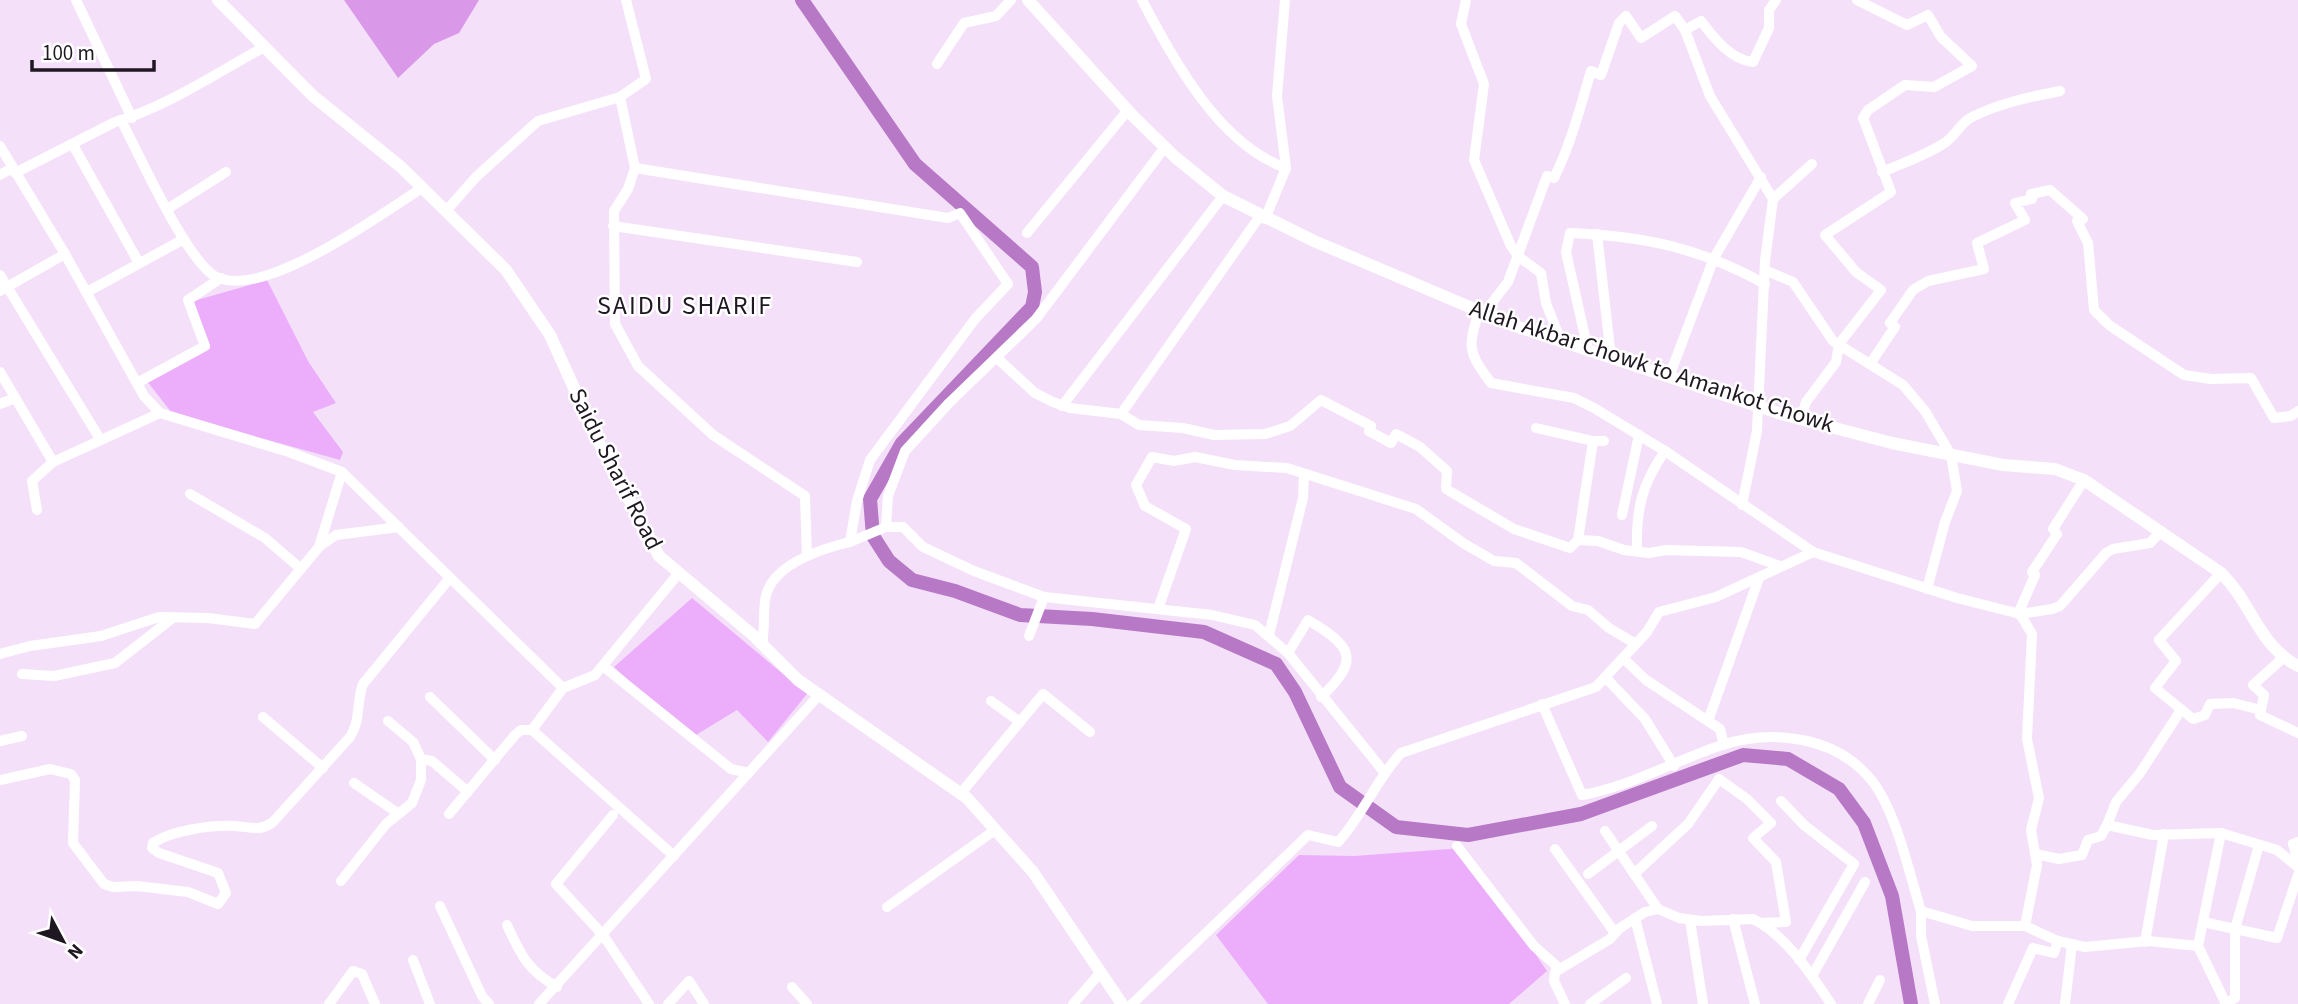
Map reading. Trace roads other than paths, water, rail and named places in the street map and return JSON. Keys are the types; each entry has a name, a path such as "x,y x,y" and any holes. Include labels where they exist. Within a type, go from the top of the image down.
{"main road":[{"path":"212,0 237,22"},
{"name":"Saidu Sharif Road","path":"218,0 313,96 422,188 506,270 550,335 598,441 659,556 762,644 799,680 961,793 1033,872 1122,1004"},
{"name":"Allah Akbar Chowk to Amankot Chowk","path":"1028,0 1165,147 1223,195 1263,217 1482,312 1757,406 1892,443 2003,465 2055,469 2084,480 2221,573 2234,585 2271,648 2298,666"}],"street":[{"path":"76,0 127,119 184,239 204,267 221,278 255,279 290,268 422,188"},
{"path":"446,211 476,177 538,121 620,97 646,79 626,0"},
{"path":"937,64 964,23 996,16 1011,0"},
{"path":"1142,0 1191,86 1232,132 1264,160 1286,168"},
{"path":"1121,414 1263,217 1286,168 1277,96 1285,0"},
{"path":"1466,0 1461,24 1484,84 1474,160 1511,246 1519,257 1541,273 1546,303 1561,341"},
{"path":"1685,30 1701,21 1716,40 1741,61 1753,62 1769,28 1769,10 1776,0"},
{"path":"1801,419 1806,402 1836,362 1839,344 1881,290 1856,272 1825,235 1891,192 1863,118 1868,110 1905,85 1934,87 1972,66 1941,37 1927,15 1906,25 1857,0"},
{"path":"1773,200 1710,96 1685,30 1675,16 1641,38 1626,16 1619,23 1601,75 1591,71 1573,124 1571,144 1554,178 1547,176 1508,282 1482,312 1469,344 1478,365 1491,383 1574,398 1665,451 1813,552 1927,589 2019,614 2060,606 2106,553 2113,549 2150,543 2161,531"},
{"path":"0,175 127,119 264,47"},
{"path":"1882,172 1944,144 1958,132 1965,121 1975,115 2014,101 2060,91"},
{"path":"620,97 635,168 628,189 614,211 615,324 638,366 713,435 805,496 807,556"},
{"path":"1027,233 1128,110"},
{"path":"73,145 139,263"},
{"path":"0,146 87,292 137,383 160,413 289,452 342,472 563,688"},
{"path":"886,527 888,496 905,451 948,403 1036,319 1165,147"},
{"path":"1742,505 1751,475 1768,226 1773,200 1812,164"},
{"path":"635,168 948,218 960,213 1008,284 975,319 870,460 850,542"},
{"path":"169,208 226,173"},
{"path":"1669,377 1714,258 1761,177"},
{"path":"1870,364 1895,327 1890,323 1913,290 1928,281 1984,269 1978,243 2025,220 2015,204 2032,198 2031,194 2050,190 2083,219 2077,221 2088,243 2094,310 2109,326 2183,374 2211,379 2251,378 2274,418 2291,416 2298,411"},
{"path":"1062,406 1223,195"},
{"path":"613,226 857,262"},
{"path":"1588,350 1566,252 1570,233 1597,234 1686,247 1765,284"},
{"path":"1597,234 1611,357"},
{"path":"87,292 184,239"},
{"path":"3,289 65,254"},
{"path":"1767,271 1793,282 1839,344 1903,385 1925,411 1951,455 1957,491 1945,522 1927,589"},
{"path":"0,275 3,289 100,439"},
{"path":"137,383 205,346 188,300 221,278"},
{"path":"998,358 1035,393 1062,406 1121,414 1139,425 1243,436 1290,426 1321,400 1371,426 1370,431 1391,443 1396,434 1420,447 1447,471 1446,489 1514,529 1570,548 1578,540 1599,441 1536,428"},
{"path":"0,372 53,462"},
{"path":"0,404 15,398"},
{"path":"37,510 32,481 53,462 160,413"},
{"path":"1622,515 1639,435"},
{"path":"1637,549 1636,527 1646,477 1665,451"},
{"path":"1158,609 1186,528 1145,506 1136,485 1152,457 1174,461 1195,457 1235,465 1287,468 1304,476 1416,509 1455,538 1494,561 1516,563 1572,606 1588,610 1609,628 1636,644"},
{"path":"319,547 342,472"},
{"path":"1269,635 1303,498 1304,476"},
{"path":"2019,614 2035,575 2032,572 2057,534 2053,529 2084,480"},
{"path":"190,494 265,538 300,569"},
{"path":"0,654 30,646 102,636 159,617 255,624 326,539 336,535 399,527"},
{"path":"762,644 768,590 782,573 807,556 886,527 903,527 923,547 974,571 1044,598 1212,615 1255,625 1288,653 1384,772"},
{"path":"1578,540 1598,541 1624,550 1637,549 1649,553 1666,550 1741,552 1780,566"},
{"path":"1132,1004 1308,835 1338,842 1353,825 1384,772 1401,753 1596,687 1636,644 1659,612 1716,597 1813,552"},
{"path":"2221,573 2159,640 2176,661 2155,688 2193,719 2205,715 2210,704 2233,703 2261,710"},
{"path":"532,730 563,688 586,680 603,666 678,574"},
{"path":"1708,721 1759,578"},
{"path":"0,780 50,769 71,774 75,780 74,843 104,884 113,887 137,886 188,892 218,904 226,893 218,873 159,853 152,848 153,843 191,831 267,827 323,768 356,728 358,698 363,684 449,579"},
{"path":"1029,636 1044,598"},
{"path":"2019,614 2032,634 2027,739 2039,798 2031,830 2037,865 2025,926"},
{"path":"22,674 54,676 115,663 174,617"},
{"path":"1288,653 1308,620 1338,639 1347,651 1348,665 1338,682 1321,697"},
{"path":"1623,658 1646,680 1720,729 1724,745"},
{"path":"2283,658 2253,685 2264,695 2260,715 2298,733"},
{"path":"603,666 731,769 749,773"},
{"path":"1605,677 1644,719 1674,766"},
{"path":"539,1004 820,694"},
{"path":"961,793 1043,694 1090,732"},
{"path":"430,697 495,760"},
{"path":"991,701 1020,722"},
{"path":"1542,704 1582,795 1617,788 1724,745 1752,737 1795,738 1821,745 1858,766 1874,783 1891,820 1921,911 1921,936 1935,1004"},
{"path":"2035,854 2059,859 2082,855 2088,840 2101,836 2116,802 2140,773 2181,709"},
{"path":"263,718 323,768"},
{"path":"341,881 386,824 412,803 421,780 421,759 413,742 388,721"},
{"path":"449,814 515,735 521,730 532,730 674,856"},
{"path":"0,741 22,736"},
{"path":"421,759 432,761 468,792"},
{"path":"1633,874 1688,824 1719,779 1748,799 1771,823 1753,838 1776,862 1786,922 1761,923"},
{"path":"354,783 399,814"},
{"path":"1781,801 1804,825 1854,864 1799,960"},
{"path":"612,815 556,884 604,935 649,1004"},
{"path":"2107,825 2164,834 2221,833 2277,850 2298,867"},
{"path":"1588,874 1653,826"},
{"path":"887,907 995,830"},
{"path":"1605,831 1658,909 1690,920 1752,919 1761,923 1799,960 1831,1004"},
{"path":"2221,833 2198,947 2226,1003 2235,998 2235,929 2259,845"},
{"path":"2144,942 2164,834"},
{"path":"2298,842 2293,844 2298,861"},
{"path":"1457,846 1534,946 1560,969"},
{"path":"1555,849 1615,933"},
{"path":"2203,922 2277,938 2298,875"},
{"path":"1812,976 1865,882"},
{"path":"440,906 482,996 489,1004"},
{"path":"1565,1004 1555,981 1555,972 1634,918 1658,909"},
{"path":"1921,911 1972,926 2025,926 2058,941 2093,948 2144,942 2198,947"},
{"path":"1634,918 1657,1004"},
{"path":"1733,919 1755,1004"},
{"path":"1690,920 1703,1004"},
{"path":"507,925 522,957 535,975 554,990 559,1004"},
{"path":"2008,1004 2033,948 2054,953 2058,941"},
{"path":"2065,1004 2072,944"},
{"path":"413,960 430,1004"},
{"path":"329,1004 353,971 362,974 375,1004"},
{"path":"1073,1004 1101,972"},
{"path":"1590,1004 1626,978"},
{"path":"1867,1004 1880,980"},
{"path":"668,1004 689,981 704,1004"},
{"path":"792,987 807,1004"}],"waterway":[{"path":"802,0 915,164 1032,267 1035,292 1032,307 902,443 870,499 873,536 889,561 912,580 955,591 1020,615 1092,619 1204,632 1276,664 1295,692 1340,787 1396,827 1468,835 1581,814 1743,755 1788,759 1839,789 1864,823 1892,896 1911,1004"}],"district":[{"name":"SAIDU SHARIF","path":"685,305"}]}
